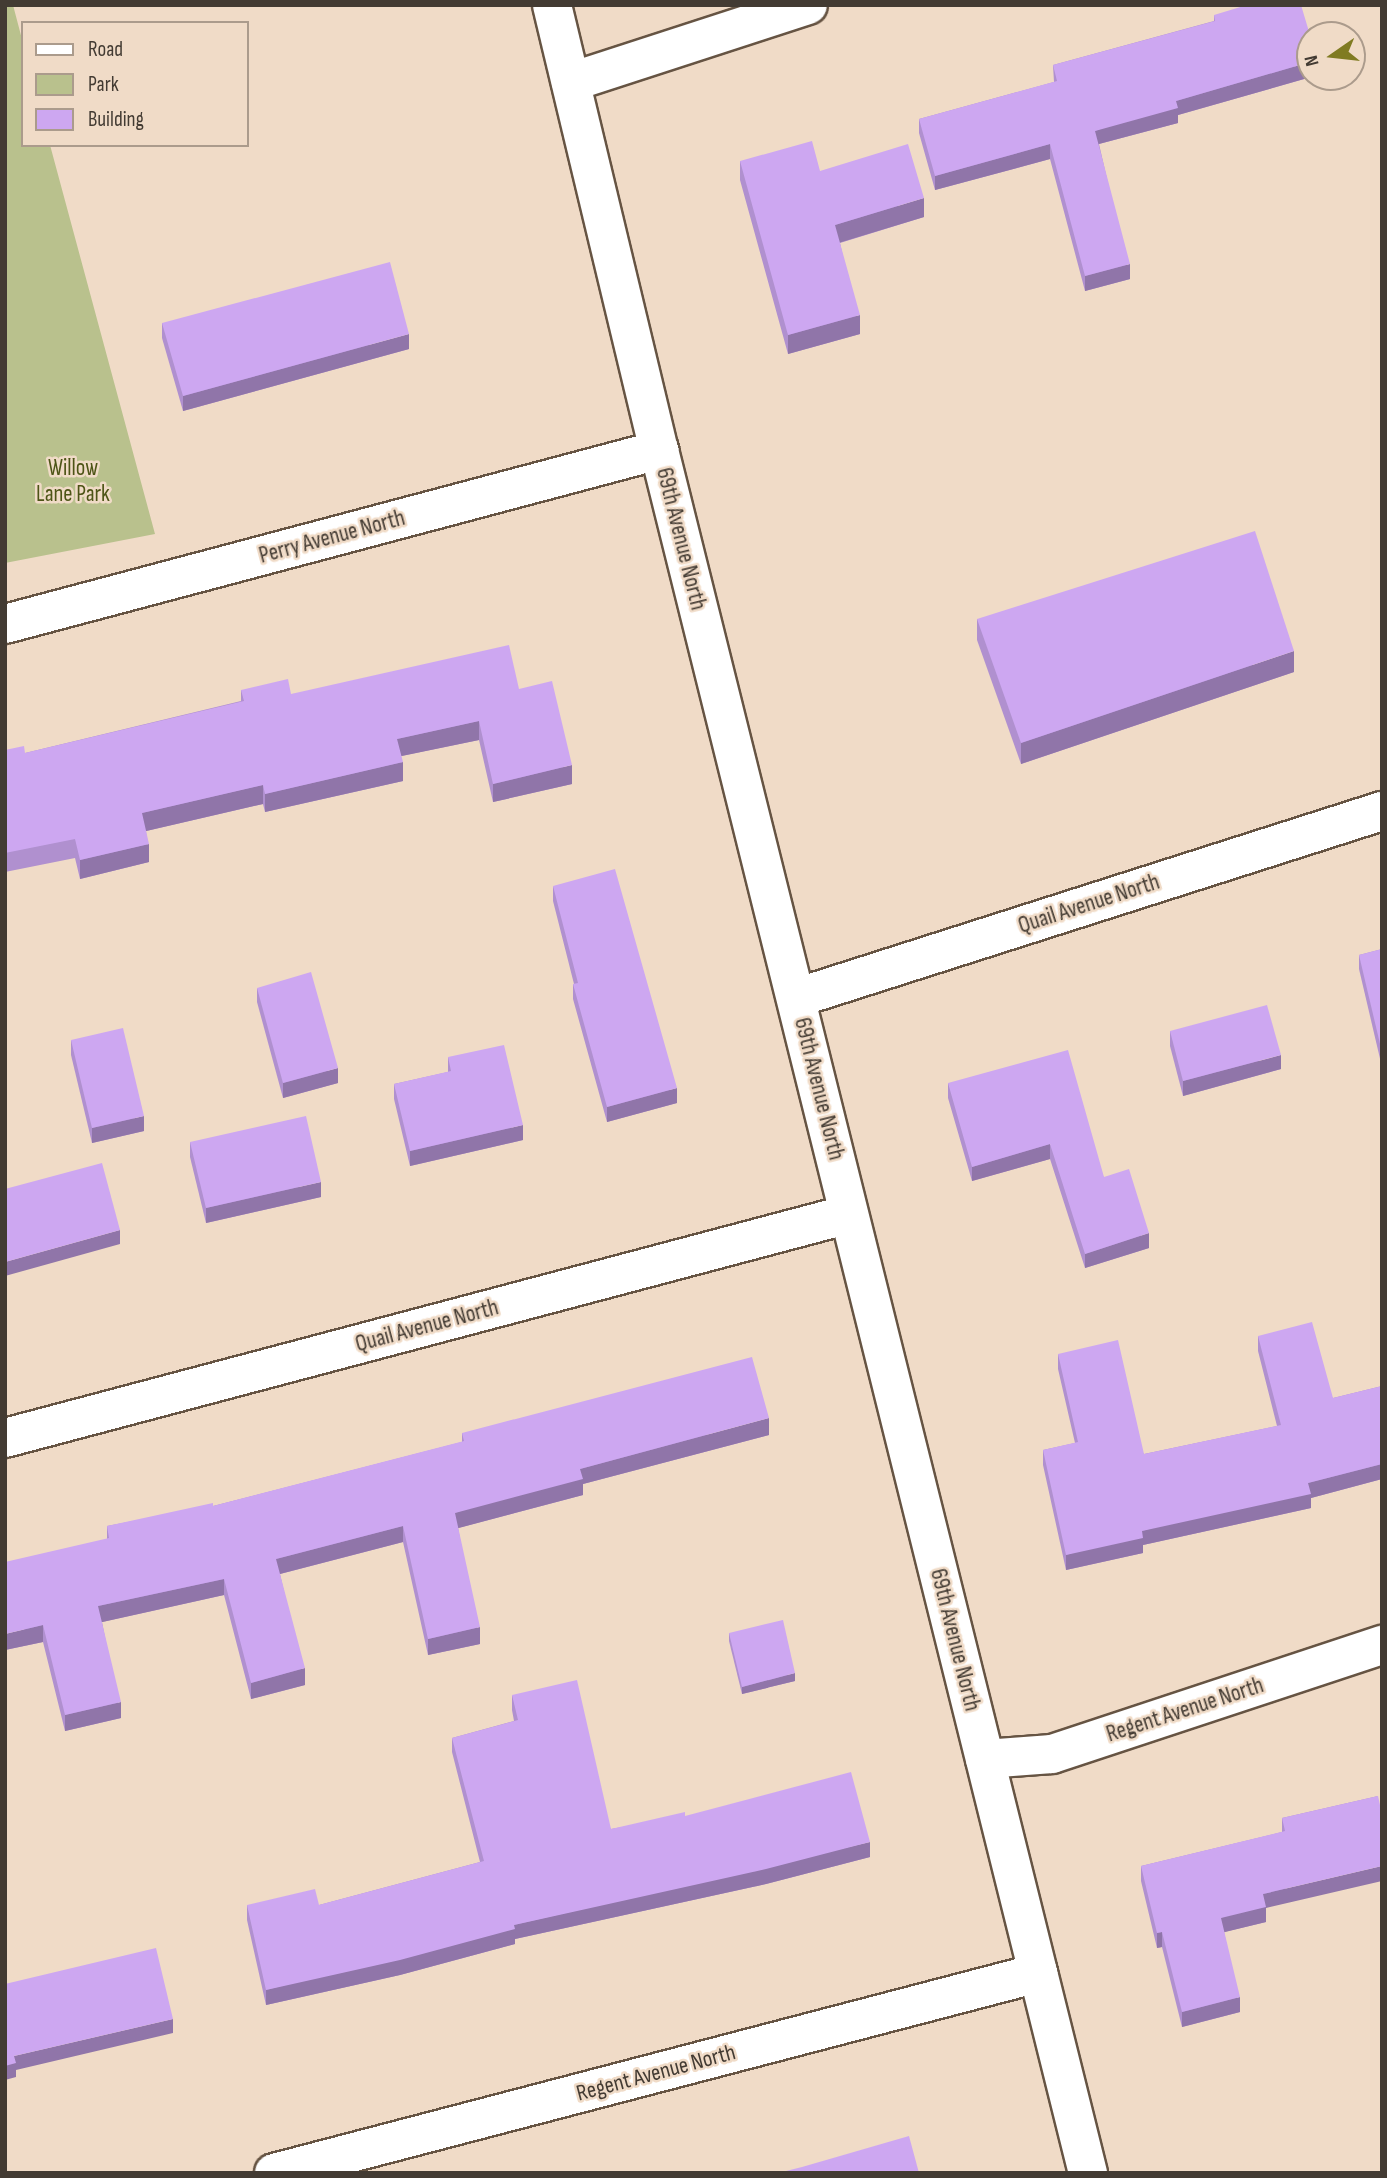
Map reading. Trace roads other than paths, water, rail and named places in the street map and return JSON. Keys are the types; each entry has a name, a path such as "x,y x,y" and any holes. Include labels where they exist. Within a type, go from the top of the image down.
{"street":[{"name":"69th Avenue North","path":"551,5 659,450 1088,2173"},
{"path":"570,82 808,5"},
{"name":"Perry Avenue North","path":"5,624 659,450"},
{"name":"Quail Avenue North","path":"796,998 1382,811"},
{"name":"Quail Avenue North","path":"5,1438 849,1214"},
{"name":"Regent Avenue North","path":"985,1759 1052,1754 1382,1645"},
{"name":"Regent Avenue North","path":"274,2173 1038,1973"}],"park label":[{"name":"Willow Lane Park","path":"73,481"}]}
